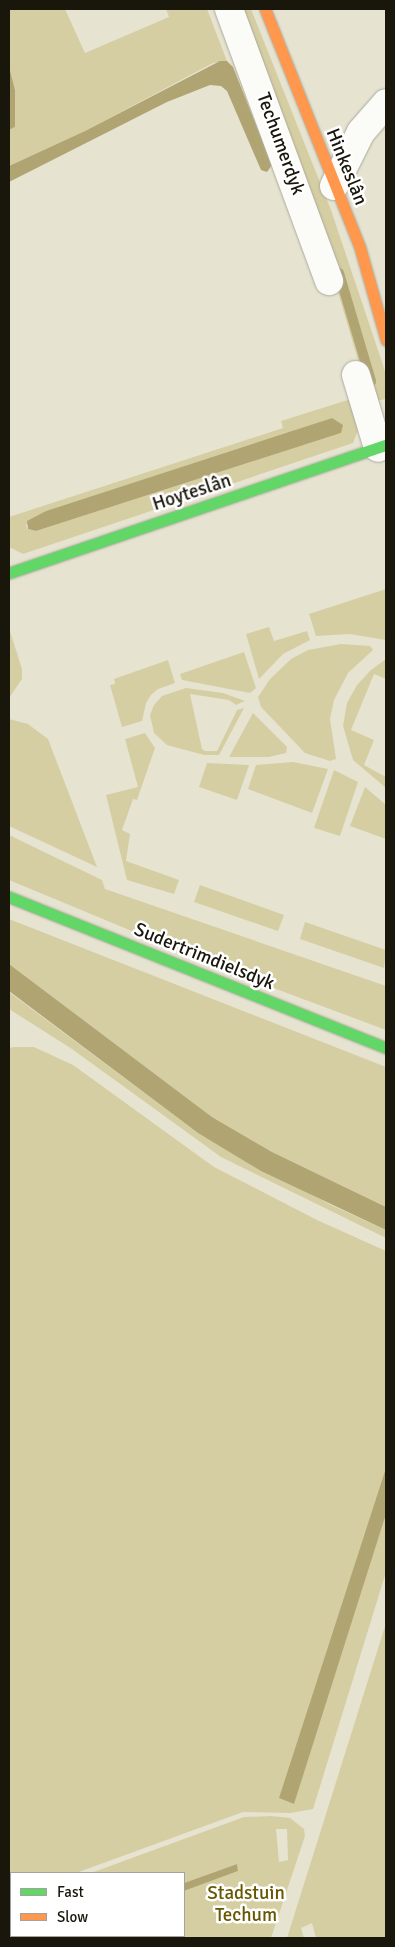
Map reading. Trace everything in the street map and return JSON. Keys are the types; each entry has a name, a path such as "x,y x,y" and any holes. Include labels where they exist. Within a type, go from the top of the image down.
{"street":[{"name":"Techumerdyk","path":"230,9 329,281"},
{"name":"Hinkeslân","path":"265,9 360,248 386,340"},
{"path":"334,186 361,132 386,103"},
{"path":"356,375 382,446"},
{"name":"Hoyteslân","path":"9,573 382,446"},
{"name":"Sudertrimdielsdyk","path":"9,897 386,1048"}],"green space":[{"path":"9,9 65,9 85,53 169,17 166,9 207,9 227,61 213,63 85,131 9,166 9,130 15,127 15,90 9,66"},
{"path":"239,9 251,9 331,210 386,374 386,399 375,401 365,384 337,289"},
{"path":"354,398 358,430 353,443 23,554 9,547 9,517 283,428 281,421","holes":["332,418 341,433 36,531 27,529 26,525 46,511"]},
{"path":"386,589 386,640 350,634 316,636 309,614"},
{"path":"269,627 274,641 307,631 310,640 283,654 259,679 246,634"},
{"path":"9,628 22,669 22,679 9,698"},
{"path":"341,644 370,646 373,650 348,673 334,700 330,719 336,759 330,761 305,753 261,707 258,697 270,679 291,659 308,650"},
{"path":"244,652 256,688 250,693 182,680 180,674"},
{"path":"386,659 386,679 374,674 351,730 374,740 364,765 386,777 386,788 353,760 343,726 347,703 357,685 371,670"},
{"path":"168,660 175,683 158,689 151,695 146,703 142,721 122,727 110,685 115,684 114,679"},
{"path":"186,688 223,693 245,701 236,705 229,700 190,694 202,749 205,751 217,751 237,710 244,708 219,755 204,755 167,745 154,733 150,715 154,705 162,696"},
{"path":"253,713 287,747 286,753 269,757 229,757"},
{"path":"9,719 28,724 48,739 97,867 9,826"},
{"path":"145,733 155,748 137,800 133,799 122,830 130,834 126,861 179,880 174,894 127,880 106,795 138,787 125,739"},
{"path":"293,762 328,769 312,813 248,789 256,765"},
{"path":"207,763 249,765 237,800 199,787"},
{"path":"334,770 358,782 340,836 314,828"},
{"path":"365,787 386,805 386,839 350,826"},
{"path":"9,835 102,880 105,889 386,986 386,1030 228,971 9,880"},
{"path":"200,885 284,915 278,931 194,902"},
{"path":"9,919 386,1067 386,1207 272,1152 212,1117 9,964"},
{"path":"305,922 386,950 384,968 300,939"},
{"path":"9,992 198,1133 329,1204 386,1230 386,1238 221,1157 72,1049 9,1009"},
{"path":"34,1047 73,1065 214,1167 317,1220 386,1251 386,1572 313,1809 291,1813 243,1812 79,1872 10,1872 9,1898 9,1048"},
{"path":"386,1623 386,1938 316,1938 312,1923 301,1928 304,1938 287,1938"},
{"name":"Stadstuin Techum","path":"271,1816 290,1818 304,1829 305,1836 271,1938 56,1938 185,1937 185,1891 238,1871 237,1864 185,1883 185,1872 94,1872 244,1817","holes":["276,1829 287,1829 288,1860 279,1862"]}],"shaded area":[{"path":"220,61 227,61 233,67 272,165 267,172 261,170 227,91 221,86 210,85 167,102 9,182 9,166 85,131"},
{"path":"9,66 15,90 15,127 9,130"},
{"path":"332,418 343,425 341,433 36,531 28,529 27,521 46,511"},
{"path":"9,964 212,1117 272,1152 386,1207 386,1230 261,1171 198,1133 9,991"},
{"path":"386,1468 386,1514 294,1804 279,1798"},
{"path":"237,1864 238,1871 185,1891 185,1883"}],"waterway":[{"path":"339,273 371,381"}],"traffic: fast":[{"path":"9,573 386,445"},
{"path":"9,897 386,1048"}],"traffic: slow":[{"path":"265,9 360,248 386,340"}]}
